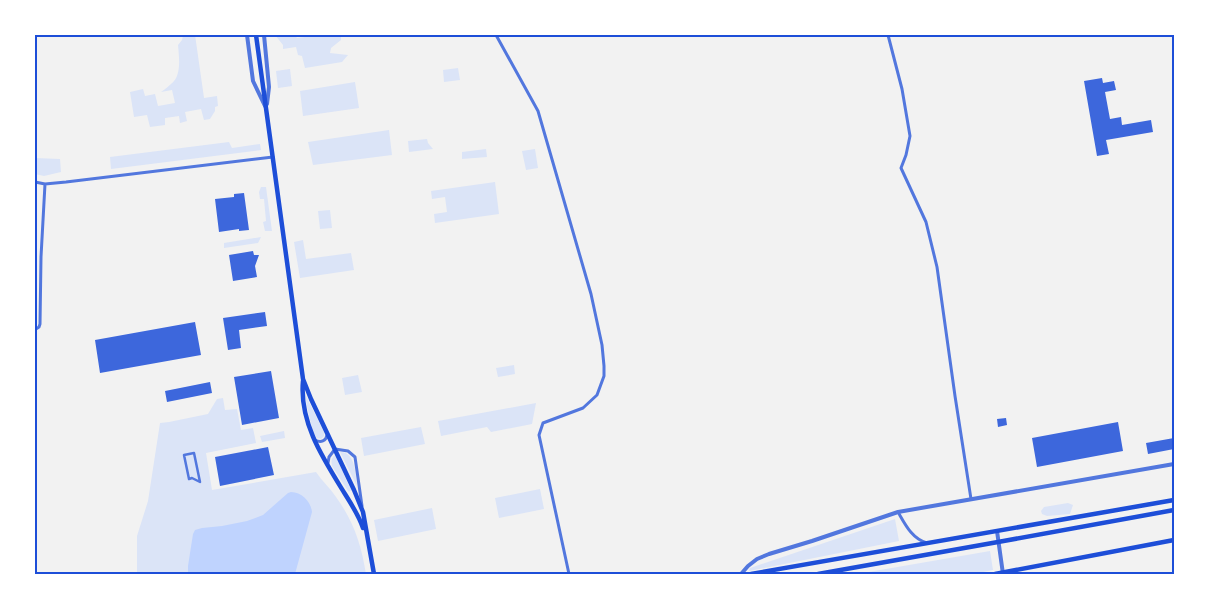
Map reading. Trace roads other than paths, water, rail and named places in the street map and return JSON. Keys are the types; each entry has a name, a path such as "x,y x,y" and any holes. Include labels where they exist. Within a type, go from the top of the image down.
{"main road":[{"path":"256,35 303,379 304,408 313,438 358,516 368,544"},
{"path":"303,379 363,512 374,574"},
{"path":"751,574 1174,500"},
{"path":"818,574 1174,510"},
{"path":"995,574 1174,540"}],"street":[{"path":"247,35 253,81 266,108"},
{"path":"264,35 269,87 266,108"},
{"path":"496,35 538,111 591,294 602,345 604,376 597,395 583,408 543,423 539,436 569,574"},
{"path":"888,35 902,89 910,136 906,155 900,168 926,222 937,267 972,499"},
{"path":"35,182 46,184 273,157"},
{"path":"36,329 40,324 41,257 46,184"},
{"path":"313,438 319,442 323,441 327,433"},
{"path":"328,466 329,457 334,450 348,451 355,456 363,512"},
{"path":"194,453 197,466 200,482 192,478 189,479 184,454 194,453"},
{"path":"741,574 757,559 768,554 898,512 1174,464"},
{"path":"898,512 912,534 919,541 927,543"},
{"path":"997,531 1003,573"}],"water":[{"path":"291,492 295,492 305,498 312,512 295,574 188,574 195,530 247,521 263,515"}]}
